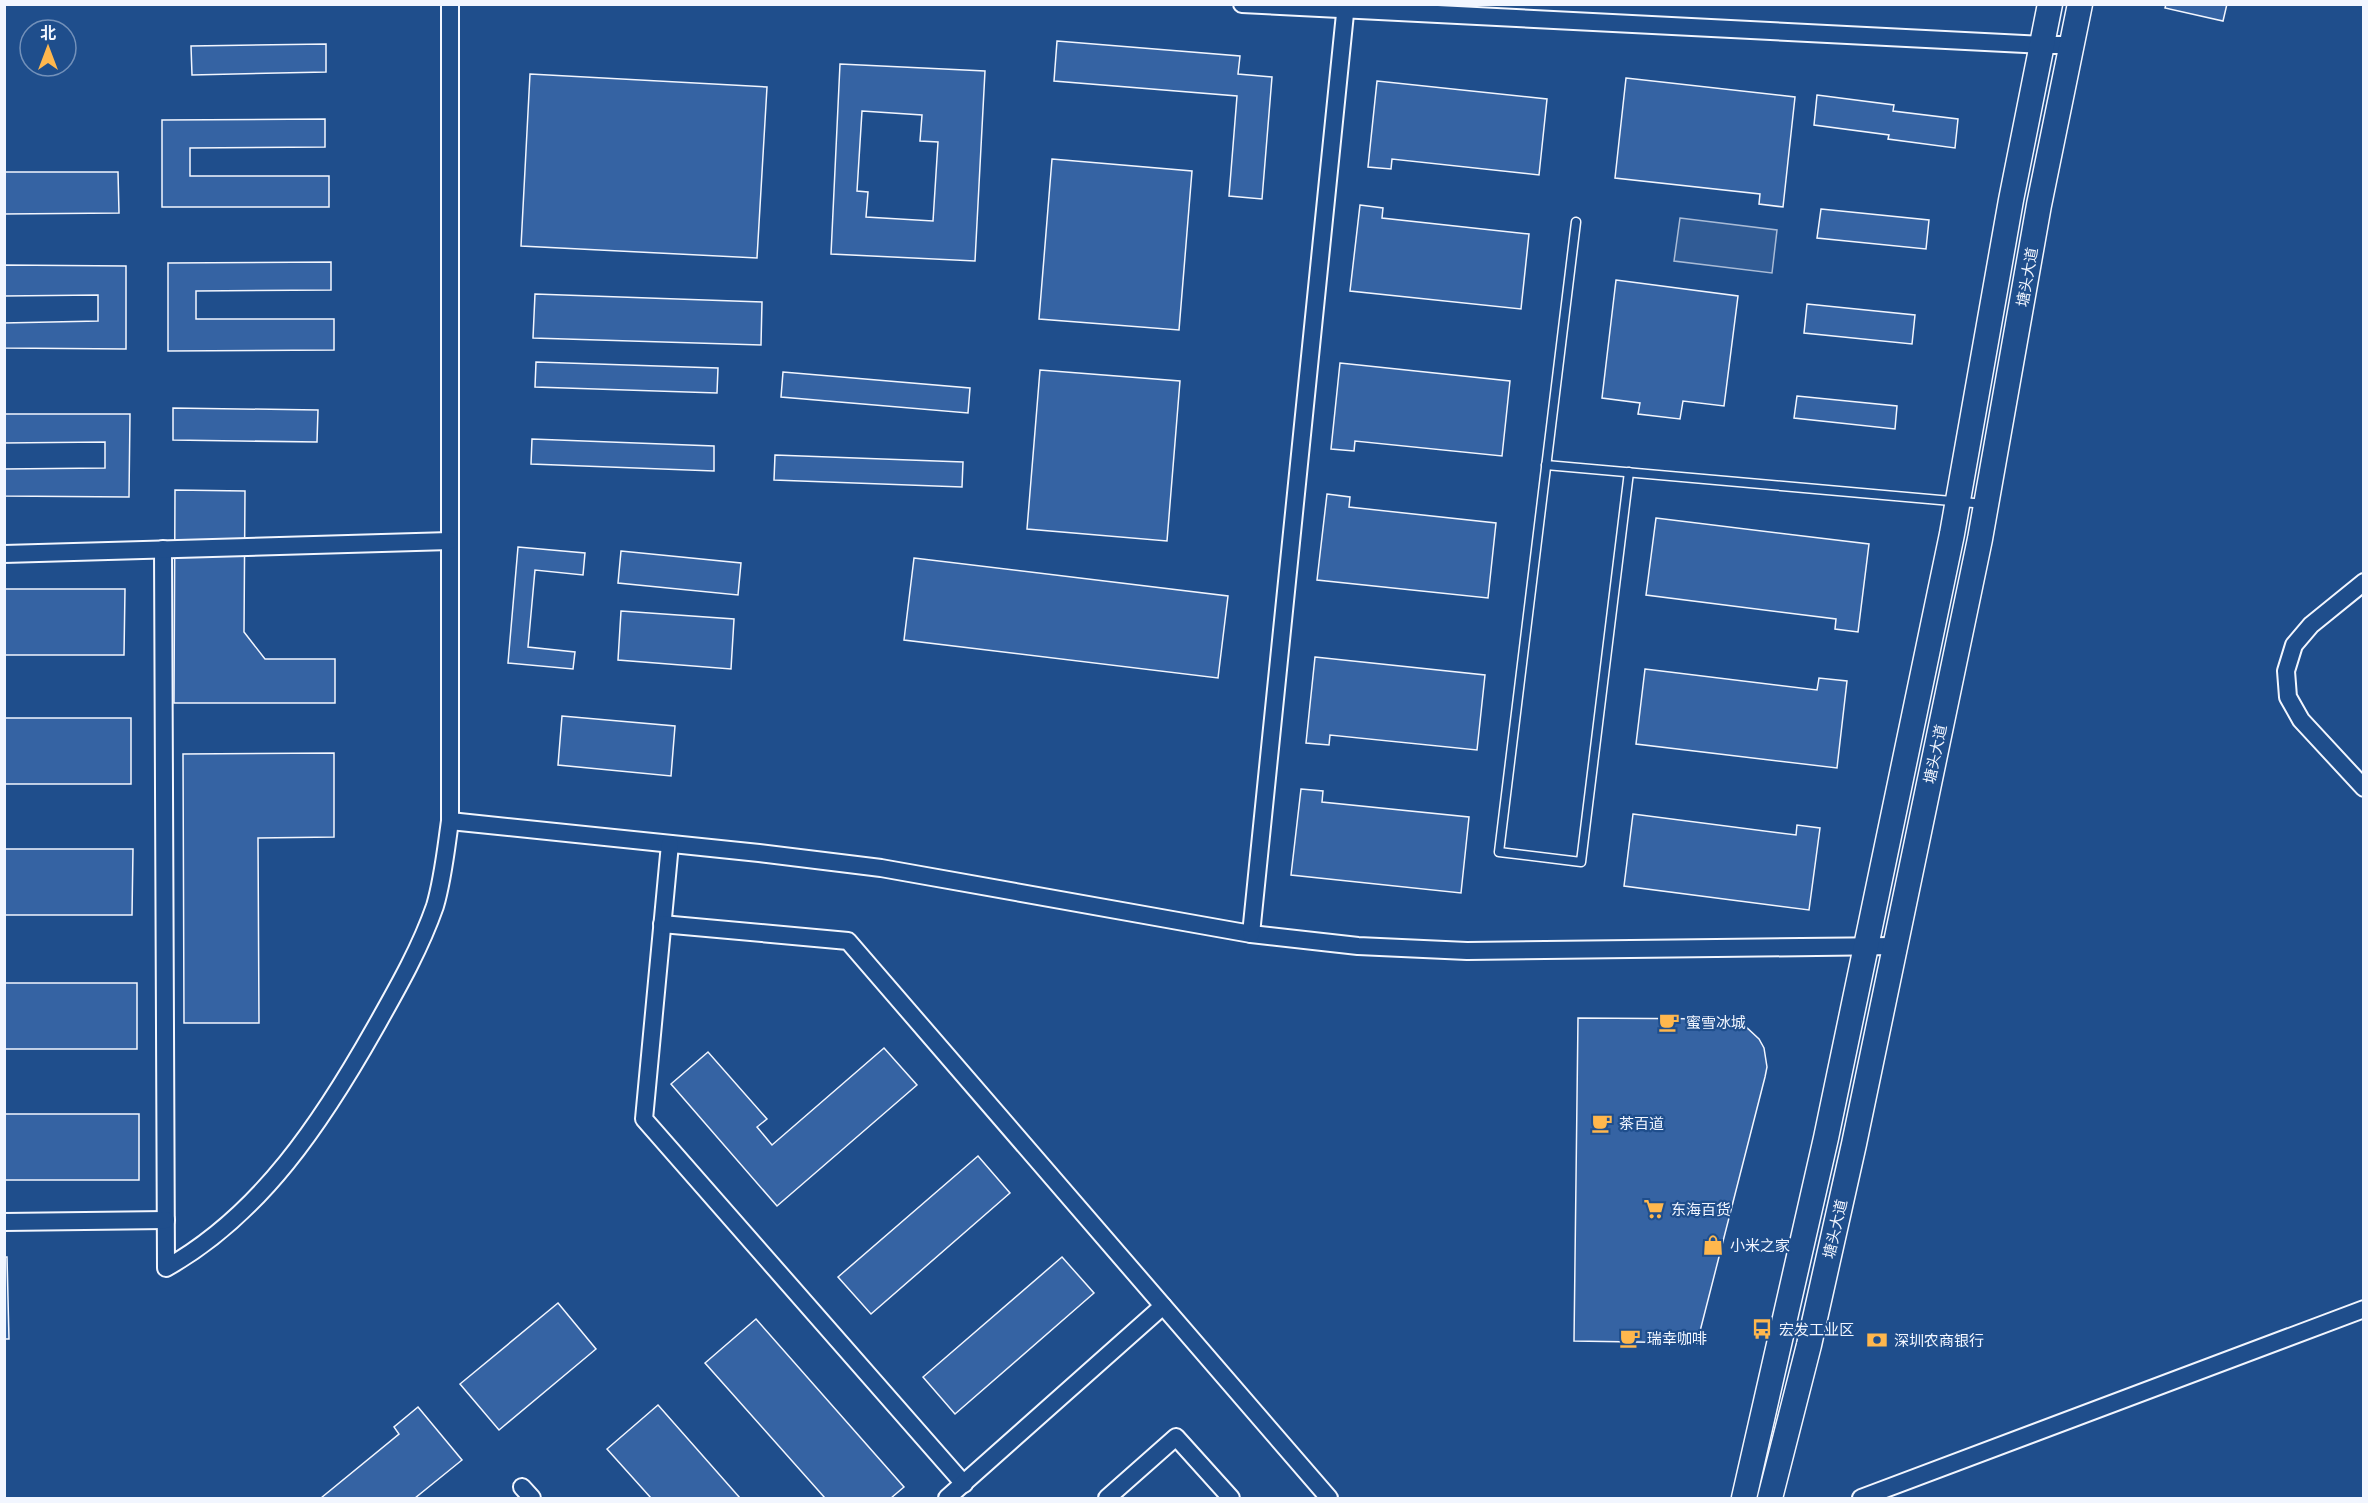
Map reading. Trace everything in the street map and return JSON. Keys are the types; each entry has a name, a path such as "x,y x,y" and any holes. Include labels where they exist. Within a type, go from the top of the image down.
{"main road":[{"name":"塘头大道","path":"1744,1498 1826,1138 1958,501 2011,200 2050,4"},
{"name":"塘头大道","path":"1770,1498 1814,1323 1896,946 1987,504 2039,205 2080,4"}],"street":[{"path":"163,549 166,1268 187,1256 223,1229 294,1155 352,1068 405,977 435,906 450,821 450,4"},
{"path":"1242,4 1346,7 2071,45"},
{"path":"1251,934 1346,7"},
{"path":"4,554 450,541"},
{"path":"2364,582 2311,625 2294,645 2286,670 2288,697 2301,720 2364,788"},
{"path":"450,821 881,868 1251,934 1358,946 1467,951 1896,946"},
{"path":"670,844 644,1119 964,1484"},
{"path":"662,924 848,941 1329,1498"},
{"path":"4,1222 166,1220"},
{"path":"947,1498 1163,1306"},
{"path":"1861,1498 2364,1309"},
{"path":"1107,1498 1176,1437 1231,1498"}],"lane":[{"path":"1576,222 1499,852 1581,862 1629,472"},
{"path":"1546,465 1987,504"}],"shaded area":[{"path":"1680,218 1777,230 1772,273 1674,261"}],"building":[{"path":"2166,4 2227,4 2223,21 2165,8"},
{"path":"1057,41 1240,56 1238,74 1272,77 1262,199 1229,196 1237,96 1054,81"},
{"path":"326,44 326,72 192,75 191,46"},
{"path":"840,64 985,71 975,261 831,254","holes":["862,111 922,115 920,141 938,142 933,221 866,217 868,192 857,191"]},
{"path":"530,74 767,87 757,258 521,246"},
{"path":"1626,78 1795,97 1783,207 1759,204 1760,194 1615,178"},
{"path":"1377,81 1547,99 1539,175 1392,159 1391,169 1368,167"},
{"path":"1817,95 1894,105 1893,111 1958,119 1955,148 1888,139 1889,135 1814,125"},
{"path":"325,119 325,147 190,148 190,176 329,176 329,207 162,207 162,120"},
{"path":"1052,159 1192,171 1179,330 1039,319"},
{"path":"4,172 118,172 119,213 4,214"},
{"path":"1360,205 1383,208 1382,218 1529,234 1521,309 1350,291"},
{"path":"1821,209 1929,220 1926,249 1817,238"},
{"path":"331,262 331,290 196,291 196,319 334,319 334,350 168,351 168,263"},
{"path":"4,265 126,266 126,349 4,348 4,323 98,321 98,295 4,296"},
{"path":"1616,280 1738,296 1724,406 1683,401 1680,419 1638,414 1640,403 1602,398"},
{"path":"535,294 762,302 761,345 533,338"},
{"path":"1807,304 1915,315 1912,344 1804,333"},
{"path":"536,362 718,368 717,393 535,387"},
{"path":"1340,363 1510,381 1502,456 1355,441 1354,451 1331,449"},
{"path":"1040,370 1180,381 1167,541 1027,529"},
{"path":"783,372 970,388 968,413 781,397"},
{"path":"1797,396 1897,406 1895,429 1794,418"},
{"path":"173,408 318,410 317,442 173,440"},
{"path":"4,414 130,414 129,497 4,496 4,469 105,468 105,442 4,443"},
{"path":"532,439 714,446 714,471 531,464"},
{"path":"775,455 963,462 962,487 774,480"},
{"path":"175,490 245,491 244,632 265,659 335,659 335,703 174,703"},
{"path":"1327,494 1350,497 1349,507 1496,523 1488,598 1317,580"},
{"path":"1656,518 1869,544 1858,632 1835,629 1836,619 1646,595"},
{"path":"518,547 585,553 583,575 535,570 528,647 575,652 573,669 508,663"},
{"path":"621,551 741,563 738,595 618,583"},
{"path":"914,558 1228,596 1218,678 904,640"},
{"path":"4,589 125,589 124,655 4,655"},
{"path":"621,611 734,619 731,669 618,660"},
{"path":"1315,657 1485,675 1477,750 1330,735 1329,745 1306,743"},
{"path":"1645,669 1817,690 1819,678 1847,681 1837,768 1636,744"},
{"path":"562,716 675,726 671,776 558,765"},
{"path":"4,718 131,718 131,784 4,784"},
{"path":"334,753 334,837 258,838 259,1023 184,1023 183,754"},
{"path":"1301,789 1323,791 1322,802 1469,817 1461,893 1291,875"},
{"path":"1633,814 1796,835 1797,825 1820,828 1809,910 1624,886"},
{"path":"4,849 133,849 132,915 4,915"},
{"path":"4,983 137,983 137,1049 4,1049"},
{"name":"东海百货","path":"1578,1018 1726,1019 1745,1026 1759,1039 1764,1048 1767,1067 1765,1077 1697,1343 1574,1341"},
{"path":"884,1048 917,1085 777,1206 671,1084 708,1052 767,1119 757,1127 772,1145"},
{"path":"4,1114 139,1114 139,1180 4,1180"},
{"path":"978,1156 1010,1193 871,1314 838,1277"},
{"path":"4,1257 7,1257 9,1339 4,1339"},
{"path":"1062,1257 1094,1293 955,1414 923,1377"},
{"path":"558,1303 596,1349 499,1430 460,1384"},
{"path":"756,1319 904,1487 891,1498 825,1498 705,1363"},
{"path":"658,1405 740,1498 651,1498 607,1449"},
{"path":"418,1407 462,1460 415,1498 321,1498 399,1434 394,1427"}],"place":[{"name":"蜜雪冰城","path":"1669,1022"},
{"name":"茶百道","path":"1602,1123"},
{"name":"东海百货","path":"1654,1209"},
{"name":"小米之家","path":"1713,1245"},
{"name":"宏发工业区","path":"1762,1329"},
{"name":"瑞幸咖啡","path":"1630,1338"},
{"name":"深圳农商银行","path":"1877,1340"}]}
